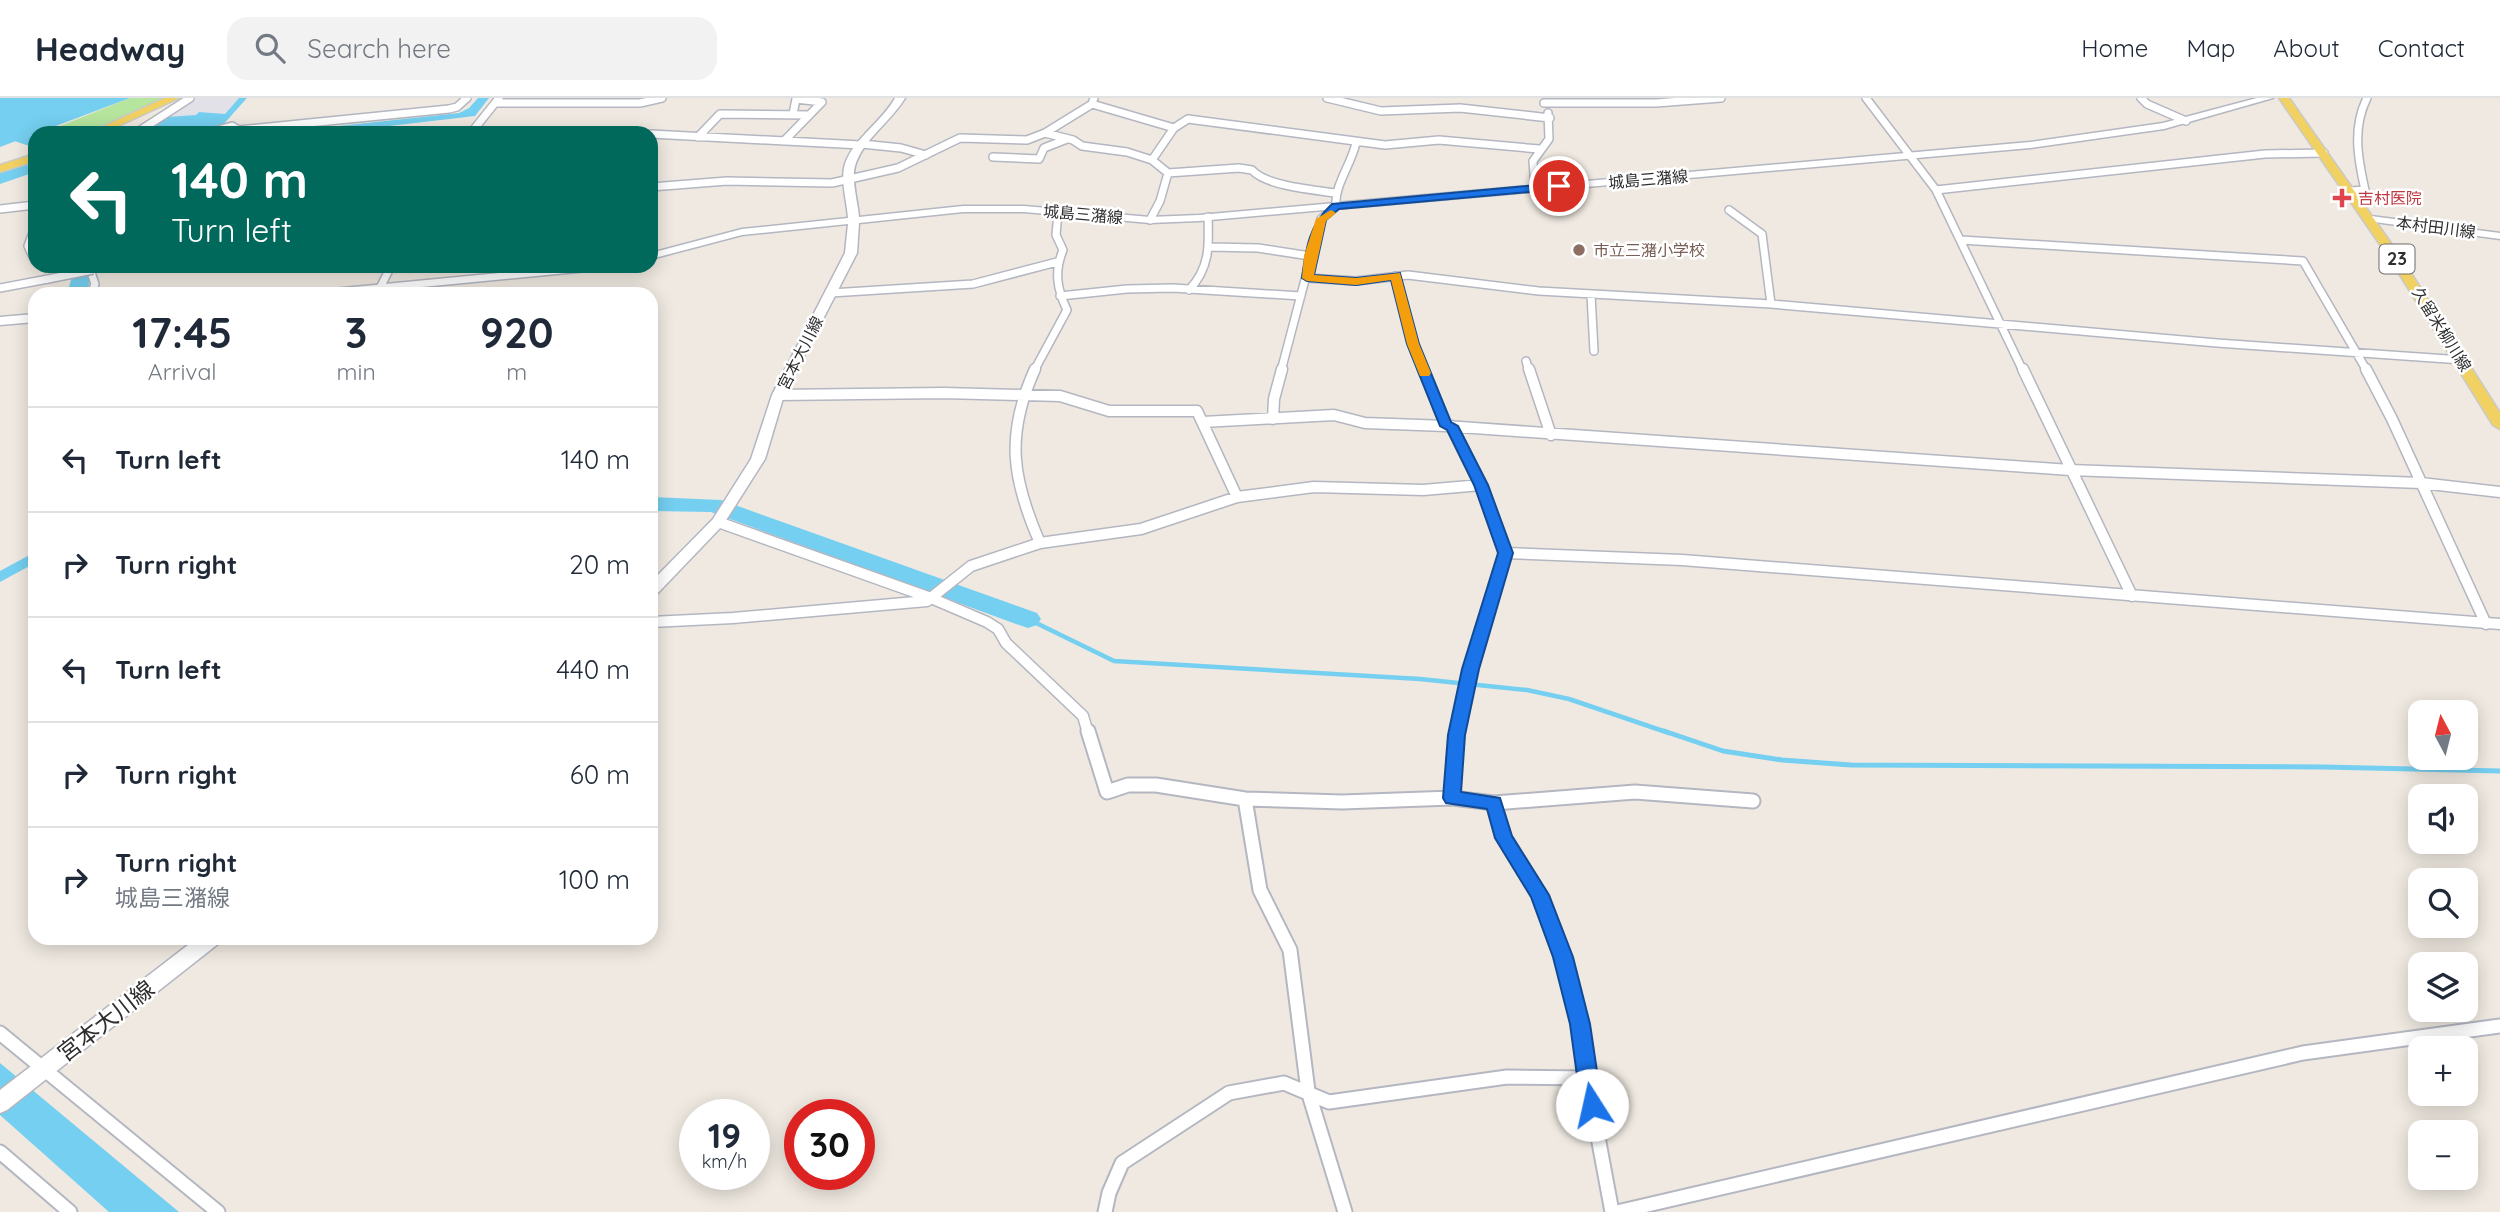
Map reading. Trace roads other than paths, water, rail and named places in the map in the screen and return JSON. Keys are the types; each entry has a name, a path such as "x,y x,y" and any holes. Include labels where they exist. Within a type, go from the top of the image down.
{"main road":[{"path":"110,126 174,98"},
{"name":"宮本大川線","path":"658,584 720,519 758,459 778,395 851,253 854,219 849,168 862,145 900,98"},
{"name":"城島三潴線","path":"658,254 742,232 854,219 996,208 1150,219 1208,217 1911,156 2043,143 2186,121 2268,98"},
{"name":"久留米柳川線","path":"2284,98 2371,219 2462,360 2500,425"},
{"path":"0,169 28,159"},
{"name":"本村田川線","path":"2371,219 2498,235"},
{"path":"389,287 509,273"},
{"path":"0,321 28,319"},
{"name":"宮本大川線","path":"0,1104 202,945"}],"street":[{"path":"147,126 190,98"},
{"path":"294,126 449,109 457,107 467,98"},
{"path":"477,126 497,101 640,103 662,98"},
{"path":"1327,98 1381,111 1460,108 1550,118"},
{"path":"1535,188 1531,168 1534,154 1549,139 1550,118 1543,100 1656,103 1721,98"},
{"path":"1866,98 1936,190 2132,596"},
{"path":"2141,98 2147,104 2186,121"},
{"path":"2351,191 2365,190 2357,146 2360,112 2367,98"},
{"path":"784,141 822,102 796,99 793,114"},
{"path":"658,186 727,181 832,183 898,168 960,138 1017,142 1045,133 1093,101 1174,128"},
{"path":"698,137 720,114 809,115"},
{"path":"1152,160 1174,128 1188,119 1356,143 1385,145 1439,140 1539,149"},
{"path":"1045,133 1082,146 1120,150 1152,160 1168,173 1239,168 1252,170 1257,177 1301,189 1335,192"},
{"path":"658,134 862,145 901,148 926,155"},
{"path":"993,157 1039,159 1044,148 1067,139"},
{"path":"1273,419 1274,398 1321,219 1336,206 1335,192 1351,164 1356,143"},
{"path":"1936,190 2239,157 2324,153"},
{"path":"1150,219 1160,201 1168,173"},
{"path":"0,209 28,206"},
{"path":"1730,210 1762,234 1771,304"},
{"path":"1040,543 1025,507 1014,445 1036,363 1067,310 1056,280 1057,262 1063,250 1056,235 1058,212"},
{"path":"1189,289 1201,279 1205,271 1209,247 1208,217"},
{"path":"1961,240 2302,261 2357,353 2486,624"},
{"path":"1209,247 1258,248 1310,256"},
{"path":"831,293 973,284 1057,262"},
{"path":"0,288 70,273"},
{"path":"1307,278 1356,281 1408,275 1487,287 1771,304 2001,325 2462,360"},
{"path":"1395,276 1413,344 1449,426 1481,485 1506,553 1466,688 1457,735 1452,798"},
{"path":"1060,296 1127,289 1189,289 1301,296"},
{"path":"1591,295 1594,351"},
{"path":"1526,361 1551,435"},
{"path":"778,395 1059,396 1109,411 1138,408 1197,411 1237,497"},
{"path":"1203,422 1334,415 1365,423 1449,426 2070,470 2421,483 2500,492"},
{"path":"658,622 927,601 971,566 1040,543 1141,528 1237,497 1314,487 1423,490 1481,485"},
{"path":"720,519 931,598 998,629 1006,643 1083,716 1107,792 1128,785 1156,785 1245,799 1342,802 1452,798 1494,803 1635,792 1753,801"},
{"path":"1506,553 1682,561 2500,624"},
{"path":"1245,799 1260,890 1290,950 1308,1091 1345,1212"},
{"path":"1494,803 1504,838 1540,895 1563,957 1580,1024 1587,1078 1612,1212"},
{"path":"1617,1212 2303,1053 2500,1026"},
{"path":"0,1033 37,1075 218,1212"},
{"path":"1105,1212 1109,1193 1122,1163 1228,1093 1284,1083 1329,1102 1507,1077 1587,1078"},
{"path":"0,1152 71,1212"}],"water":[{"path":"0,98 130,98 56,126 28,126 28,136 0,147"},
{"path":"239,98 247,98 222,126 154,126 167,117 196,115 199,112 225,114"},
{"path":"478,98 489,98 475,116 389,126 339,126 459,113 469,108"},
{"path":"0,1063 179,1212 109,1212 0,1115"}],"waterway":[{"path":"0,130 28,140"},
{"path":"0,179 28,169"},
{"path":"79,287 82,273"},
{"path":"658,504 713,505 1028,619"},
{"path":"0,577 28,561"},
{"path":"1028,619 1114,661 1420,679 1527,690 1569,699 1669,733"},
{"path":"1664,731 1723,751 1782,760 1851,765 2324,767 2500,771"}],"place":[{"name":"吉村医院","path":"2342,198"},
{"name":"市立三潴小学校","path":"1579,250"}]}
